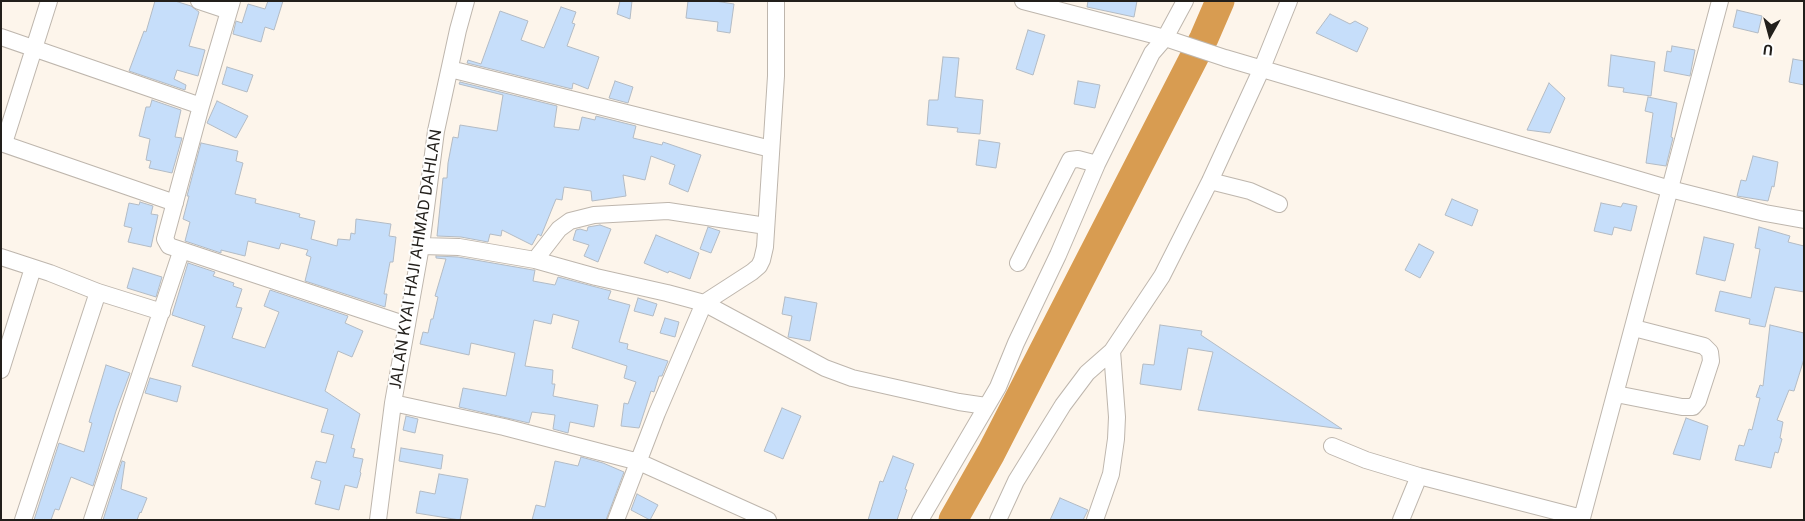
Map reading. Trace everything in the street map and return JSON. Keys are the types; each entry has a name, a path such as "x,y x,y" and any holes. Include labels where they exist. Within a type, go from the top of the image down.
{"street":[{"path":"49,1 3,143 175,203"},
{"path":"199,1 230,6 165,239 169,246 181,252 407,325"},
{"name":"JALAN KYAI HAJI AHMAD DAHLAN","path":"378,520 393,403 421,246 436,131 466,1"},
{"path":"616,520 657,413 704,303 759,266 765,247 776,76 776,1"},
{"path":"1023,1 1170,40 1225,58 1670,189 1765,213 1804,220"},
{"path":"920,520 998,387 1016,343 1058,255 1098,164 1152,53 1170,40 1185,1"},
{"path":"998,520 1016,481 1063,405 1087,373 1112,352 1162,276 1210,181 1262,68 1290,1"},
{"path":"1332,446 1366,460 1419,476 1584,519 1717,2"},
{"path":"1,37 201,106"},
{"path":"450,69 771,149"},
{"path":"1018,263 1070,160 1078,159 1098,164"},
{"path":"1210,181 1250,191 1279,204"},
{"path":"536,260 559,229 570,221 594,215 668,210 766,226"},
{"path":"421,246 459,247 536,260 596,277 704,303 825,368 852,378 959,402 986,406"},
{"path":"92,520 181,252"},
{"path":"1,257 98,292 162,312"},
{"path":"1,370 33,268"},
{"path":"23,520 98,292"},
{"path":"1616,394 1682,407 1693,407 1698,401 1711,361 1710,352 1704,346 1634,328"},
{"path":"1095,520 1111,474 1116,439 1117,417 1112,352"},
{"path":"393,403 504,427 639,462 768,520"},
{"path":"1401,520 1419,476"}],"building":[{"path":"155,1 175,1 191,6 199,12 189,46 205,50 198,76 177,70 174,79 186,85 185,90 129,71 144,31 146,32"},
{"path":"268,1 283,1 274,30 265,27 261,42 233,34 236,21 242,23 248,4 265,9"},
{"path":"620,1 632,1 630,19 617,14"},
{"path":"688,1 715,1 734,4 730,33 717,31 718,22 686,18"},
{"path":"1088,1 1137,1 1134,17 1087,7"},
{"path":"561,7 576,12 572,23 575,24 567,46 599,57 588,89 573,83 572,89 467,63 468,60 481,64 500,11 528,21 521,40 544,48"},
{"path":"1737,10 1762,16 1758,33 1733,27"},
{"path":"1330,14 1350,24 1355,21 1368,28 1357,52 1316,33"},
{"path":"1028,30 1045,35 1033,75 1016,69"},
{"path":"1672,46 1695,50 1690,76 1664,71 1667,51 1671,52"},
{"path":"1611,55 1655,62 1651,96 1623,92 1624,88 1608,86"},
{"path":"943,57 959,58 955,97 983,100 980,134 957,132 958,128 927,125 929,100 938,100"},
{"path":"1793,59 1804,61 1804,85 1789,82"},
{"path":"227,67 253,75 247,92 222,84"},
{"path":"615,81 633,87 628,103 609,98"},
{"path":"1078,81 1100,85 1095,108 1074,104"},
{"path":"460,82 557,106 554,127 579,130 582,117 595,120 596,116 636,126 633,138 662,145 663,142 701,155 688,192 669,184 675,165 651,156 645,180 623,175 626,196 592,201 591,191 564,187 562,200 556,199 541,236 538,234 532,245 502,230 501,236 490,234 488,242 461,237 437,236 443,178 447,178 453,137 458,138 460,125 497,131 503,95 459,84"},
{"path":"1549,83 1565,98 1550,133 1527,130"},
{"path":"1648,97 1677,103 1671,137 1673,138 1666,166 1646,163 1653,113 1645,111"},
{"path":"152,100 181,110 175,137 182,138 172,173 149,168 151,161 146,160 150,139 139,136 146,107 150,107"},
{"path":"217,101 248,116 236,138 207,123"},
{"path":"979,140 1000,143 996,168 976,165"},
{"path":"201,143 238,151 236,161 243,163 235,194 256,199 255,203 300,214 299,217 315,221 311,239 337,246 338,239 350,240 351,233 355,234 356,219 391,224 389,236 396,237 393,262 390,262 384,294 387,294 385,307 305,281 311,257 306,255 308,250 281,243 279,249 248,241 245,256 221,250 221,253 185,241 190,222 183,219"},
{"path":"1753,156 1778,162 1774,187 1772,186 1768,201 1737,196 1741,180 1746,181"},
{"path":"1452,199 1478,210 1472,226 1445,215"},
{"path":"140,202 153,206 151,214 158,215 151,247 128,242 132,228 124,226 129,203 139,205"},
{"path":"1601,203 1621,207 1623,203 1637,206 1631,231 1614,227 1612,235 1594,231"},
{"path":"600,225 611,229 598,262 584,256 589,245 573,240 576,230 587,231 588,227"},
{"path":"708,227 720,231 711,253 700,249"},
{"path":"1759,227 1790,236 1788,242 1804,246 1804,292 1775,287 1765,327 1749,324 1750,319 1715,311 1720,291 1751,298 1760,249 1755,248"},
{"path":"656,235 699,253 690,279 669,271 668,273 644,263"},
{"path":"1704,237 1734,244 1725,281 1696,274"},
{"path":"1419,244 1434,252 1420,278 1405,270"},
{"path":"436,256 458,257 535,270 533,281 555,285 558,277 611,291 608,299 630,305 619,342 628,344 627,349 668,361 662,376 659,376 654,392 651,391 639,428 621,426 624,403 628,404 636,382 624,378 627,366 572,348 579,321 553,314 551,324 534,320 525,366 553,370 552,384 555,384 553,396 598,405 594,427 570,422 568,433 553,429 555,415 532,412 529,423 459,407 463,388 506,396 515,353 471,343 469,355 420,344 423,332 428,333 431,319 433,319 438,297 435,296 446,259 436,258"},
{"path":"188,263 215,272 213,276 234,283 233,286 242,289 236,307 242,308 232,338 265,348 279,312 264,306 270,290 348,316 345,323 363,331 352,357 338,351 325,391 360,414 351,448 355,449 353,457 363,459 361,473 357,488 345,485 339,510 315,504 321,481 311,478 316,461 326,463 334,435 321,432 328,409 192,366 205,326 172,315"},
{"path":"133,268 162,277 156,297 127,288"},
{"path":"785,297 817,303 810,341 788,337 792,316 782,314"},
{"path":"638,298 657,304 653,316 634,311"},
{"path":"665,318 679,322 675,337 660,333"},
{"path":"1160,325 1202,331 1201,335 1342,429 1198,410 1213,352 1188,348 1181,390 1140,384 1143,364 1154,365"},
{"path":"1770,325 1804,333 1804,359 1794,391 1789,390 1777,420 1783,422 1780,438 1782,439 1778,453 1775,452 1771,468 1735,460 1739,445 1744,446 1749,429 1752,430 1760,398 1756,397 1760,385 1763,386"},
{"path":"106,365 130,373 93,486 71,477 59,510 55,509 51,520 34,520 59,443 84,452 92,423 89,422"},
{"path":"150,378 181,386 177,402 145,393"},
{"path":"782,408 801,416 783,459 764,451"},
{"path":"406,416 418,419 415,433 403,430"},
{"path":"1686,418 1708,426 1700,460 1673,454"},
{"path":"401,448 443,455 441,469 399,461"},
{"path":"893,456 914,464 897,520 868,520 880,481 883,482"},
{"path":"581,457 603,463 624,472 606,520 532,520 536,505 545,507 555,461 578,466"},
{"path":"122,461 125,462 121,489 147,498 137,520 103,520"},
{"path":"439,474 468,479 460,520 416,513 420,491 435,494"},
{"path":"637,494 658,505 650,520 631,510"},
{"path":"1060,498 1088,510 1083,520 1050,520"}],"waterway":[{"path":"953,520 991,453 1204,38 1220,1"}]}
